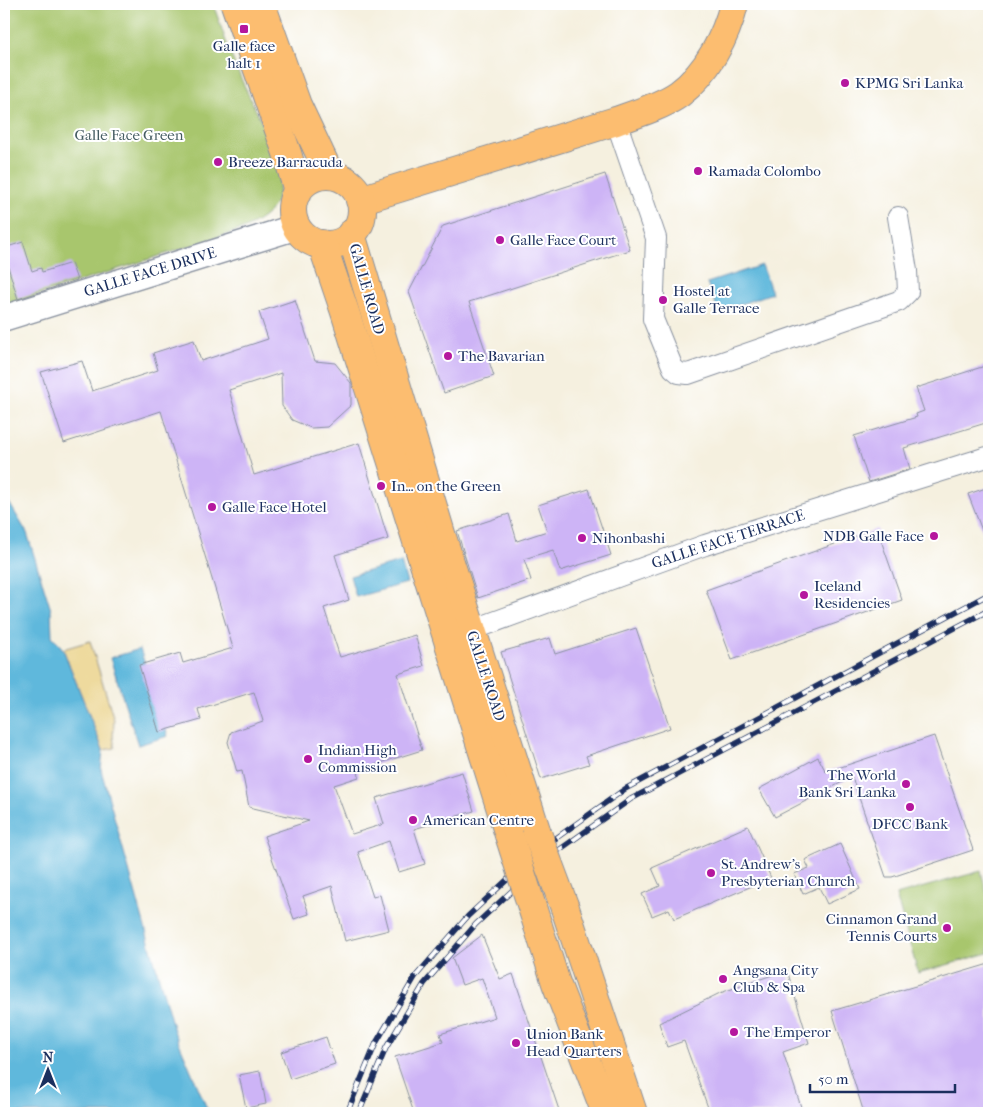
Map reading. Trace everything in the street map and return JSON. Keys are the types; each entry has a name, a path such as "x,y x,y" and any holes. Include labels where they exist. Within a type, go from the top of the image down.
{"main road":[{"path":"235,4 298,190"},
{"path":"261,4 297,105 330,175"},
{"path":"360,200 616,121 679,94 704,69 718,47 729,24 734,4"},
{"path":"330,175 348,182 356,191 362,209 360,219 352,234 342,241 332,244 313,242 304,236 293,220 292,206 298,190 310,179 320,176 330,175"},
{"name":"GALLE ROAD","path":"352,234 472,630 537,832 586,969 614,1060 633,1113"},
{"name":"GALLE ROAD","path":"322,244 345,312 545,952 606,1113"},
{"path":"545,952 575,941"}],"street":[{"path":"616,121 656,238 653,319 673,368 679,373 688,374 899,301 908,292 907,270 898,217"},
{"name":"GALLE FACE DRIVE","path":"4,318 296,227"},
{"name":"GALLE FACE TERRACE","path":"472,630 705,545 987,457"}],"green space":[{"name":"Galle Face Green","path":"4,4 213,4 232,58 261,120 274,154 279,185 277,199 271,209 258,221 243,229 4,306"},
{"name":"Cinnamon Grand Tennis Courts","path":"981,871 989,902 989,953 918,973 896,895"}],"sand":[{"path":"90,641 114,720 113,737 115,748 103,750 63,649"}],"water":[{"path":"762,265 772,293 719,312 707,283"},
{"path":"4,494 27,533 51,610 52,636 63,649 103,750 101,770 174,1031 209,1113 4,1113"},
{"path":"401,562 407,583 356,597 350,576"},
{"path":"140,649 168,736 138,745 110,658"}],"building":[{"path":"605,174 630,250 469,302 494,376 444,393 409,292 443,226"},
{"path":"23,242 32,271 41,268 42,272 71,263 77,280 18,299 4,254 4,248"},
{"path":"295,300 315,361 335,363 351,383 351,405 327,427 311,428 292,420 282,406 281,373 229,390 254,475 359,443 388,539 335,555 349,600 324,608 340,657 415,635 424,666 398,674 422,750 358,770 359,777 334,785 352,834 384,824 376,798 462,772 474,811 414,829 425,864 399,872 389,841 358,852 373,897 380,895 389,930 345,941 332,886 303,896 309,914 294,919 264,836 309,821 249,807 242,771 237,772 228,742 231,732 263,721 254,692 198,709 201,720 159,732 139,665 180,653 183,663 233,648 161,411 64,443 41,372 82,361 92,391 158,370 153,353 194,340 201,361 268,339 259,312"},
{"path":"985,366 989,378 989,422 904,448 910,469 869,482 854,436 917,417 916,414 924,411 916,388"},
{"path":"989,487 989,545 988,546 968,494"},
{"path":"589,489 611,555 560,571 553,550 524,559 531,580 478,598 457,531 509,514 517,541 547,531 538,505"},
{"name":"Iceland Residencies","path":"877,529 902,600 732,660 706,590"},
{"path":"636,628 670,728 586,756 589,764 541,779 501,652 550,638 555,654"},
{"name":"DFCC Bank","path":"934,736 973,850 892,877 886,877 852,777 775,817 759,789 818,757 826,772"},
{"name":"St. Andrew's Presbyterian Church","path":"748,826 771,878 674,919 669,909 652,916 642,894 660,886 652,868"},
{"path":"840,844 860,889 827,904 819,887 803,894 794,874 809,868 805,860"},
{"path":"482,935 500,979 513,974 560,1113 414,1113 395,1057 443,1042 440,1034 495,1017 482,978 462,985 452,958"},
{"path":"989,964 989,1113 864,1113 832,1011"},
{"name":"The Emperor","path":"787,970 809,1043 783,1052 803,1113 710,1113 684,1041 667,1047 659,1023 720,993"},
{"path":"326,1037 335,1064 290,1079 281,1052"},
{"path":"260,1071 266,1104 246,1108 239,1075"}],"railway":[{"path":"347,1113 376,1043 415,977 468,916 538,851 625,789 989,594"},
{"path":"359,1113 386,1048 424,984 476,924 545,860 631,799 989,610"}],"place":[{"name":"Galle face halt 1","path":"244,29"},
{"name":"KPMG Sri Lanka","path":"845,83"},
{"name":"Breeze Barracuda","path":"218,162"},
{"name":"Ramada Colombo","path":"698,171"},
{"name":"Galle Face Court","path":"500,240"},
{"name":"Hostel at Galle Terrace","path":"663,300"},
{"name":"The Bavarian","path":"448,356"},
{"name":"In… on the Green","path":"381,486"},
{"name":"Galle Face Hotel","path":"212,507"},
{"name":"NDB Galle Face","path":"934,536"},
{"name":"Nihonbashi","path":"582,538"},
{"name":"Iceland Residencies","path":"804,595"},
{"name":"Indian High Commission","path":"308,759"},
{"name":"The World Bank Sri Lanka","path":"906,784"},
{"name":"DFCC Bank","path":"910,807"},
{"name":"American Centre","path":"413,820"},
{"name":"St. Andrew's Presbyterian Church","path":"711,873"},
{"name":"Cinnamon Grand Tennis Courts","path":"947,928"},
{"name":"Angsana City Club & Spa","path":"723,979"},
{"name":"The Emperor","path":"734,1032"},
{"name":"Union Bank Head Quarters","path":"516,1043"}]}
